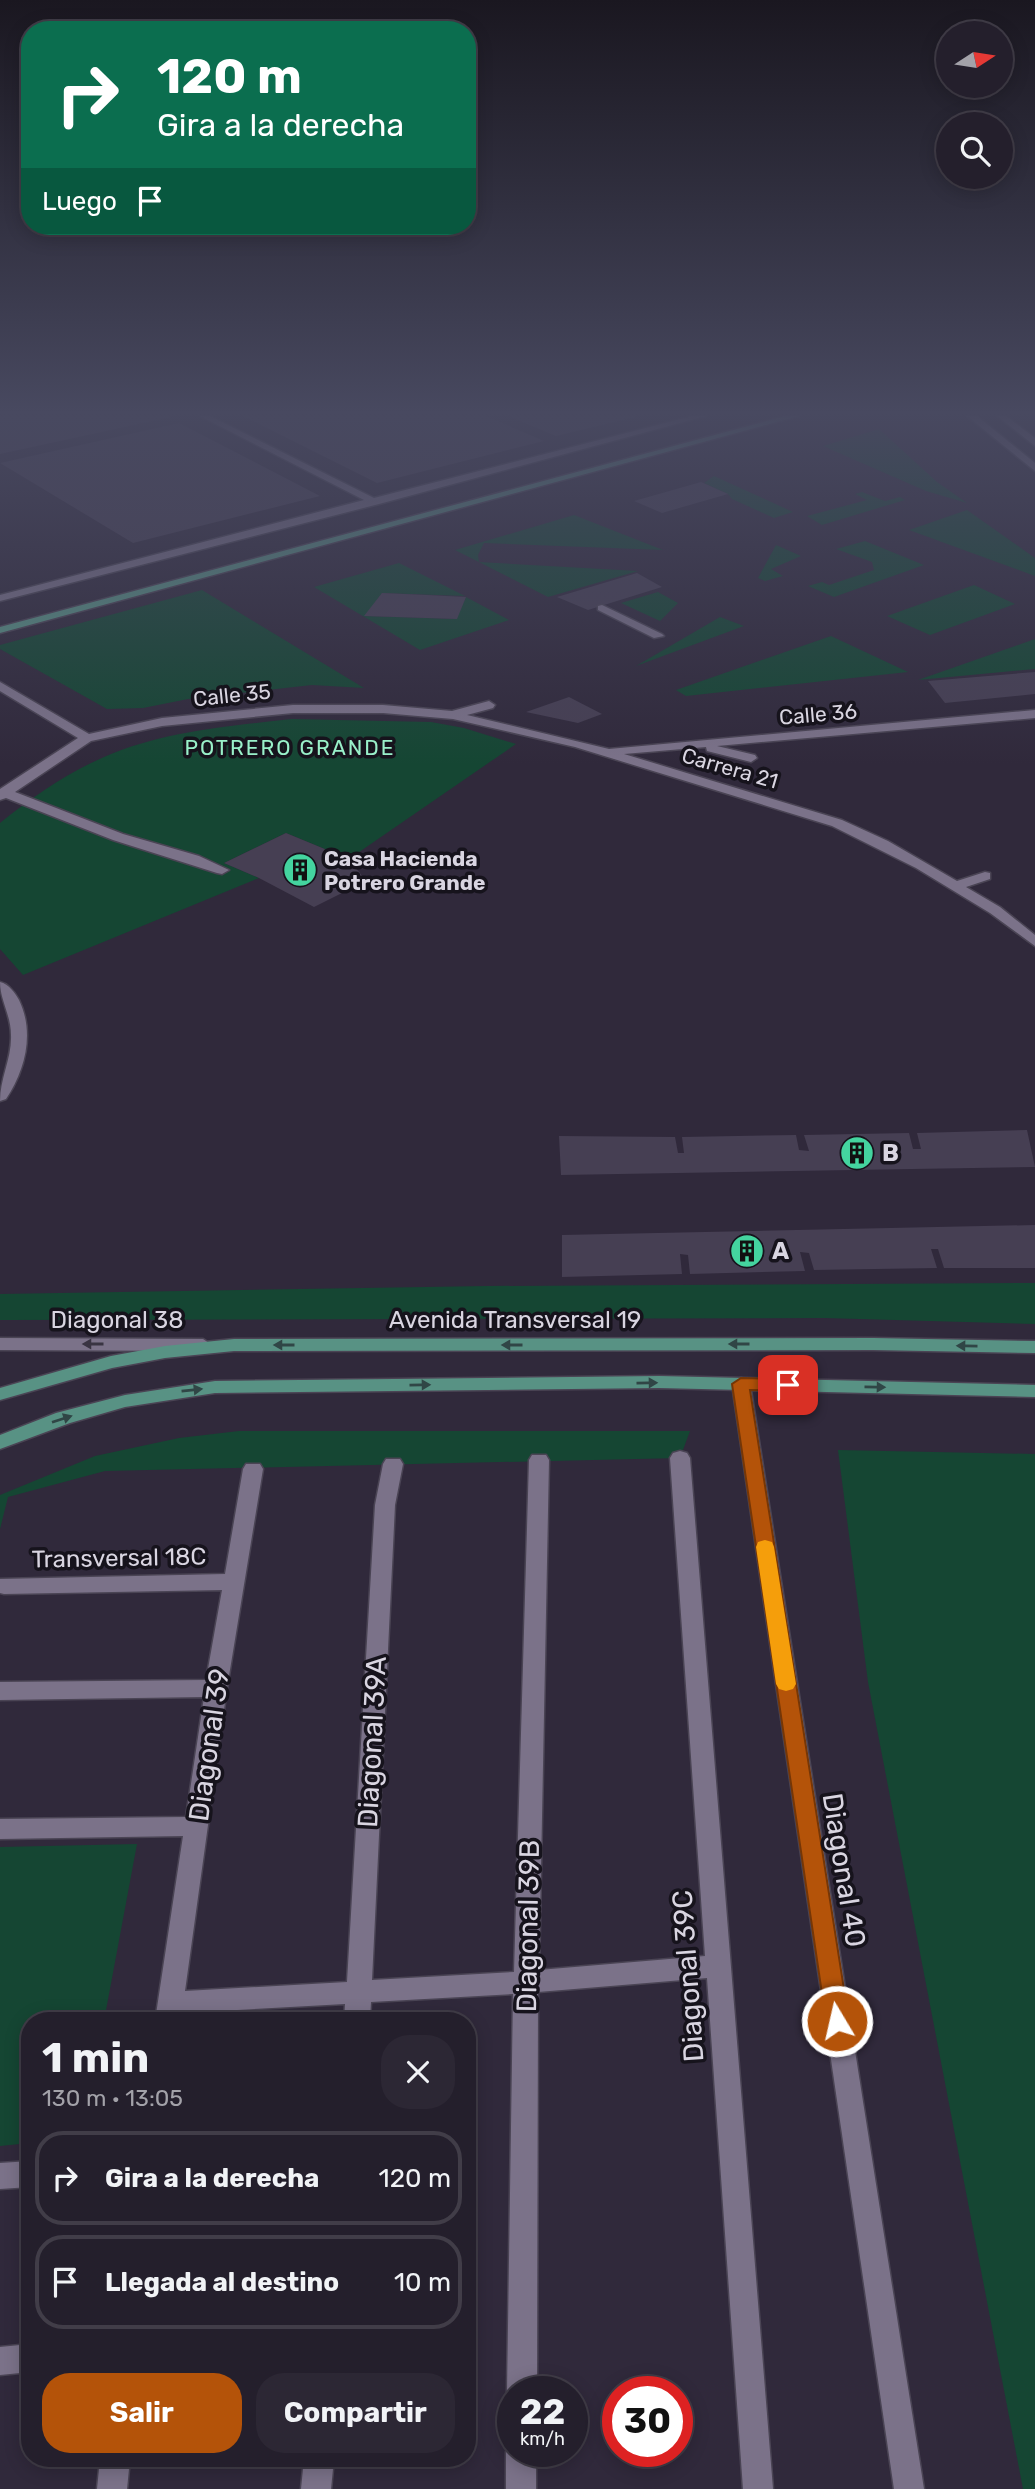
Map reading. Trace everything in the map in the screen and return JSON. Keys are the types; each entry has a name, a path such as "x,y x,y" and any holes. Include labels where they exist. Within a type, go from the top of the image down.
{"main road":[{"path":"0,630 363,532"},
{"name":"Avenida Transversal 19","path":"0,1394 111,1362 164,1352 234,1345 873,1344 1035,1347"},
{"path":"0,1442 63,1418 125,1401 215,1387 659,1382 1035,1391"}],"street":[{"path":"0,598 257,532"},
{"path":"602,608 658,636"},
{"path":"0,686 87,738 2,794"},
{"path":"453,715 489,705"},
{"name":"Calle 35","path":"87,738 162,722 221,715 293,709 383,709"},
{"name":"Carrera 21","path":"383,709 453,715 578,744 837,823 883,844 995,910 1035,942"},
{"name":"Calle 36","path":"604,752 1035,714"},
{"path":"563,757 578,744"},
{"path":"697,745 751,758"},
{"path":"653,782 664,770"},
{"path":"2,794 118,837 222,870"},
{"path":"954,886 985,876"},
{"path":"0,986 6,991 21,1024 19,1046 5,1090 0,1096"},
{"name":"Diagonal 38","path":"0,1344 234,1345"},
{"name":"Diagonal 40","path":"741,1384 909,2489"},
{"name":"Diagonal 39C","path":"680,1458 758,2489"},
{"name":"Diagonal 39B","path":"522,2376 526,1983 539,1460"},
{"name":"Diagonal 39A","path":"358,2012 385,1505 393,1464"},
{"name":"Diagonal 39","path":"169,2012 216,1688 253,1469"},
{"name":"Transversal 18C","path":"4,1586 234,1582"},
{"path":"0,1691 216,1688"},
{"path":"0,1829 197,1826"},
{"path":"169,2012 359,1992 526,1983 719,1966"},
{"path":"0,2176 21,2175"},
{"path":"0,2361 21,2359"},
{"path":"112,2489 114,2467"},
{"path":"316,2489 318,2467"},
{"path":"521,2467 521,2489"}],"green space":[{"path":"516,532 618,532 663,550 484,543 478,555 479,562 638,571 548,597 455,550"},
{"path":"915,532 998,532 1035,558 1035,576"},
{"path":"865,541 924,565 834,597 808,586 822,582 829,585 874,570 872,562 836,549"},
{"path":"776,545 801,556 771,569 783,576 765,581 758,578"},
{"path":"399,563 465,596 382,593 365,616 456,619 466,597 509,620 420,650 314,587"},
{"path":"974,585 1015,604 930,635 887,616"},
{"path":"202,590 364,688 312,685 188,699 143,708 107,709 0,649 0,645"},
{"path":"658,592 678,603 660,621 621,603"},
{"path":"720,617 744,626 636,666"},
{"path":"831,636 908,672 686,696 676,690"},
{"path":"1035,639 1035,669 918,680"},
{"path":"292,719 431,722 464,728 516,744 349,859 286,833 224,863 259,878 23,975 0,949 0,823 50,787 126,748 173,735"},
{"path":"1035,1283 1035,1324 824,1318 0,1320 0,1294 487,1286"},
{"path":"239,1431 690,1431 680,1458 105,1471 8,1497 0,1529 0,1495 95,1456 179,1438"},
{"path":"838,1450 1035,1454 1035,2489 1023,2489 868,1682"},
{"path":"137,1844 106,2012 21,2012 21,2144 0,2146 0,1847"}],"building":[{"path":"115,532 176,532 133,543"},
{"path":"637,573 662,587 588,610 557,597"},
{"path":"382,593 466,597 457,619 364,616"},
{"path":"1035,672 1035,694 945,703 928,681"},
{"path":"569,697 602,714 578,723 526,712"},
{"name":"Casa Hacienda Potrero Grande","path":"286,833 349,859 366,881 314,907 224,863"},
{"name":"B","path":"1027,1130 1035,1167 561,1175 559,1136 675,1137 678,1153 684,1153 682,1137 796,1135 799,1150 809,1151 804,1135 909,1133 913,1149 921,1149 917,1133"},
{"name":"A","path":"1035,1225 1035,1268 944,1268 938,1249 931,1249 937,1268 814,1270 809,1253 800,1252 805,1271 690,1274 688,1255 680,1254 682,1274 562,1277 562,1235"}],"slow traffic":[{"path":"765,1547 786,1684"}],"place":[{"name":"Casa Hacienda Potrero Grande","path":"300,870"},
{"name":"B","path":"857,1153"},
{"name":"A","path":"747,1251"}],"district":[{"name":"POTRERO GRANDE","path":"290,747"}],"route":[{"path":"788,1385 741,1384 837,2021"}]}
